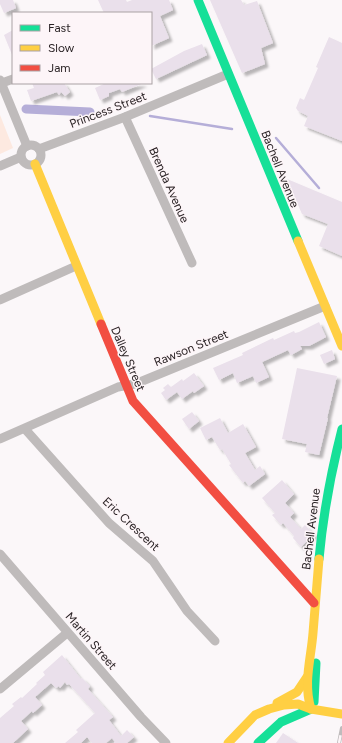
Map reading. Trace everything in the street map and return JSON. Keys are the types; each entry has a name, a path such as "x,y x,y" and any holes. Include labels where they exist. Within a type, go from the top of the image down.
{"main road":[{"name":"Bachell Avenue","path":"198,0 342,346"},
{"name":"Dalley Street","path":"35,164 126,386 134,401 314,603"},
{"name":"Bachell Avenue","path":"311,709 316,700 313,634 314,603 328,486 342,429"},
{"name":"Bachell Avenue","path":"311,709 308,700 307,677 313,634"},
{"path":"228,743 246,723 260,713 294,694 301,687 307,677"},
{"path":"260,713 291,704 303,705 311,709 342,714"},
{"path":"258,743 281,722 311,709"}],"street":[{"name":"Princess Street","path":"39,149 126,117 228,74"},
{"path":"12,79 1,82 27,146"},
{"name":"Brenda Avenue","path":"126,117 192,263"},
{"path":"27,146 34,146 39,149 41,158 35,164 26,164 21,157 22,150 27,146"},
{"path":"0,166 21,157"},
{"path":"0,300 76,266"},
{"name":"Rawson Street","path":"0,439 118,387 134,384 325,306"},
{"name":"Eric Crescent","path":"25,429 109,523 153,561 187,611 215,641"},
{"name":"Martin Street","path":"0,554 67,633 166,743"},
{"path":"0,688 67,633"}],"shaded area":[{"path":"0,115 13,148 0,154"}],"building":[{"path":"0,0 13,0 16,8 4,13"},
{"path":"98,0 126,0 127,2 132,0 169,0 173,10 160,16 169,38 152,46 152,12 104,12"},
{"path":"210,0 241,0 244,5 257,1 273,43 261,48 265,64 242,73"},
{"path":"12,31 12,55 4,35"},
{"path":"329,37 342,43 342,141 304,126 308,116 298,111 296,108 300,98 304,100 318,68 316,67"},
{"path":"202,44 207,55 156,79 152,68 184,51"},
{"path":"32,84 65,84 70,92 65,96 61,92 59,95 57,92 31,101 27,90 34,88"},
{"path":"104,84 142,84 122,92 120,89 109,93 109,96 100,100 95,88"},
{"path":"287,179 342,202 342,256 319,246 328,224 302,214"},
{"path":"319,322 326,337 309,346 300,346 302,349 291,355 288,350 262,362 269,377 256,383 253,376 237,383 233,373 219,380 213,368 243,355 242,353 273,338 274,340 294,331 295,333 299,332"},
{"path":"332,350 335,359 324,364 320,355"},
{"path":"297,368 337,376 319,455 305,452 307,444 282,439"},
{"path":"194,373 204,386 194,393 193,391 182,399 177,392 166,400 161,393 165,390 163,388 168,384 171,387"},
{"path":"192,412 199,421 189,429 182,419"},
{"path":"220,418 228,433 243,424 256,447 245,453 255,470 260,466 265,474 249,486 245,481 243,483 229,465 231,464 222,449 220,450 212,437 206,440 200,428"},
{"path":"282,480 294,494 285,503 294,513 290,517 301,529 305,525 314,534 301,547 283,523 281,525 272,515 275,513 262,498"},
{"path":"62,655 81,679 82,678 90,686 88,689 113,717 109,720 121,736 127,730 134,737 127,743 114,743 115,742 112,738 106,743 92,743 87,737 81,743 65,743 78,732 76,730 95,713 69,684 67,685 65,682 60,688 59,686 56,688 51,683 35,697 42,705 33,713 32,711 21,721 28,729 13,743 0,743 0,718 14,706 12,704 21,697 22,698 37,684 36,683 45,675 43,672"},
{"path":"283,733 298,743 276,743"}],"waterway":[{"path":"26,109 90,112"},
{"path":"150,116 232,129"},
{"path":"276,138 319,188"}],"railway":[{"path":"339,743 342,728"}],"traffic: fast":[{"path":"198,0 298,241"},
{"path":"319,559 328,494 342,429"},
{"path":"314,702 316,663"},
{"path":"258,743 281,722 311,709"}],"traffic: slow":[{"path":"35,164 101,324"},
{"path":"298,241 342,346"},
{"path":"311,709 308,690 308,671 313,633 319,559"},
{"path":"277,703 297,692 307,677"},
{"path":"228,743 255,715 284,705 298,704 311,709 342,714"}],"traffic: jam":[{"path":"101,324 133,401 314,603"}]}
